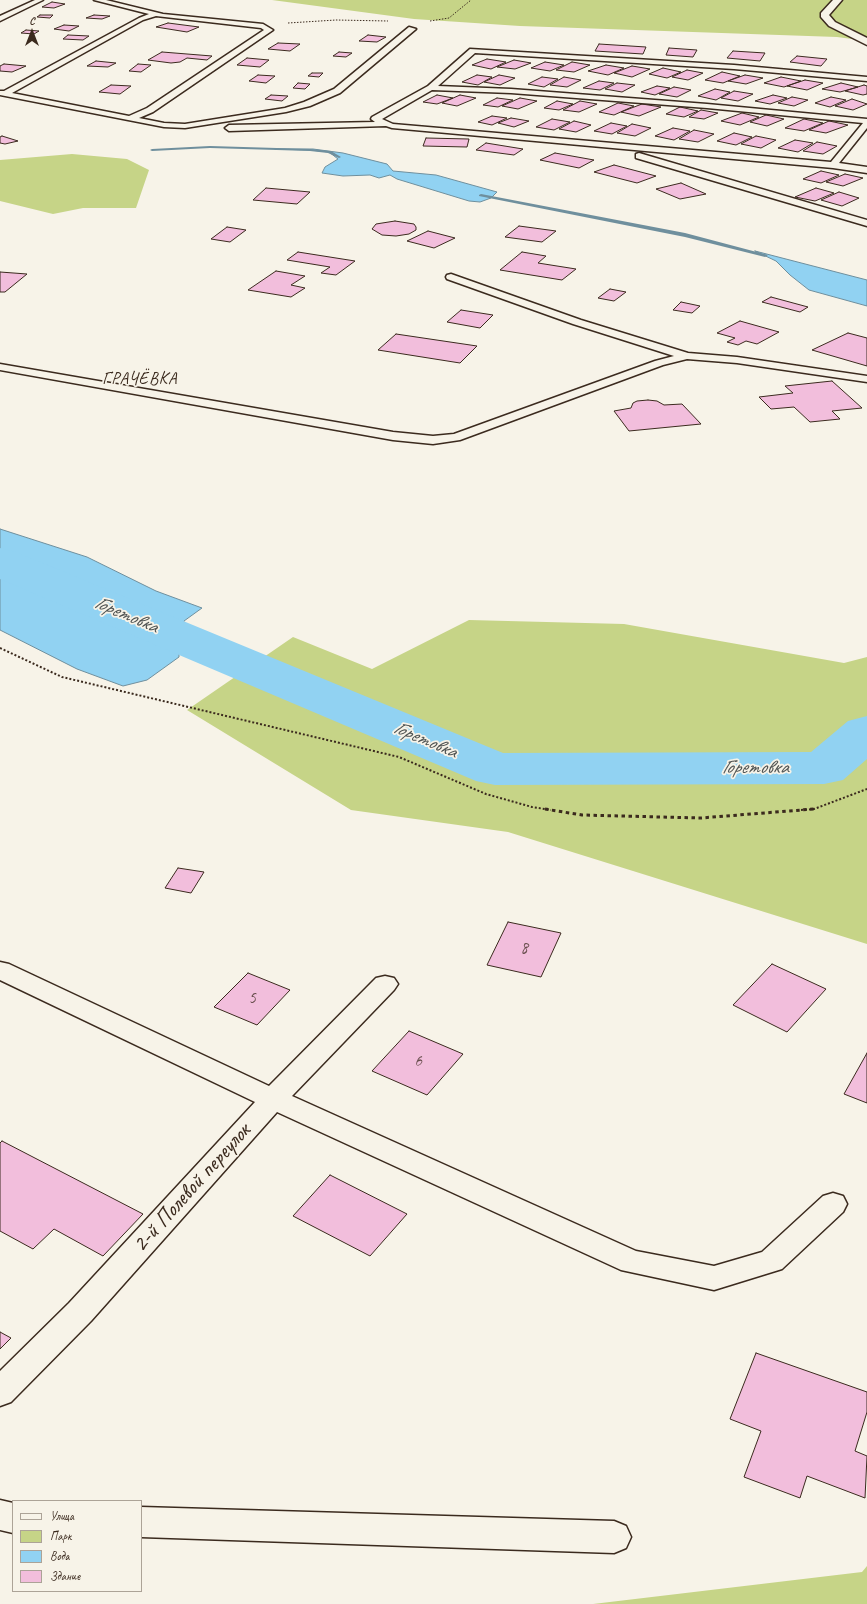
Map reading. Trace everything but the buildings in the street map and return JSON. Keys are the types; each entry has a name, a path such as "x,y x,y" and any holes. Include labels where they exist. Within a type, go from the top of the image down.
{"street":[{"path":"838,0 824,15 832,24 867,42"},
{"path":"0,970 272,1099 630,1262 714,1278 772,1261 833,1204"},
{"name":"2-й Полевой переулок","path":"0,1392 80,1312 272,1099 385,984"},
{"path":"0,1515 12,1518"},
{"path":"142,1522 614,1537"}],"lane":[{"path":"0,19 40,0"},
{"path":"97,0 140,9 154,14 202,21 263,26 269,30 150,110 130,119"},
{"path":"2,94 141,19 154,14"},
{"path":"185,126 286,110 307,104 337,91 412,29"},
{"path":"867,79 734,67 473,51 431,88 375,119 392,126 832,165 867,170"},
{"path":"431,88 519,92 707,106 867,122"},
{"path":"2,94 130,119 185,126 229,128 386,124"},
{"path":"832,165 867,122"},
{"path":"581,142 663,162 867,223"},
{"path":"452,277 577,322 687,356 737,360 867,379"},
{"path":"0,367 90,381 393,436 433,440 456,438 659,363 687,356"}],"path":[{"path":"449,18 471,0"},
{"path":"263,26 295,21 349,20 404,22 412,29"},
{"path":"0,648 62,677 399,757 486,794 532,806 582,815 701,818 814,809 867,789"}],"green space":[{"path":"272,0 867,0 867,41 837,37 520,26 414,19"},
{"path":"72,154 127,159 149,170 136,208 83,208 53,214 0,201 0,160"},
{"path":"469,620 624,624 844,663 867,657 867,944 508,832 351,810 187,710 293,637 372,669"},
{"path":"867,1566 867,1604 593,1604 862,1572"}],"water":[{"path":"275,149 313,149 343,153 387,164 393,171 436,175 497,192 491,198 480,202 469,201 397,179 390,175 379,178 370,175 343,176 322,173 325,167 338,159 329,152"},
{"path":"755,251 867,280 867,306 809,290 790,275 776,261"},
{"path":"0,529 87,557 156,591 202,608 184,621 179,638 179,657 147,680 123,686 77,669 0,630"}],"waterway":[{"path":"152,150 210,147 310,150 329,152 339,157"},
{"path":"481,195 685,235 765,255"},
{"name":"Горетовка","path":"0,562 495,769 824,768 867,732"}],"district":[{"name":"ГРАЧЁВКА","path":"140,380"}]}
